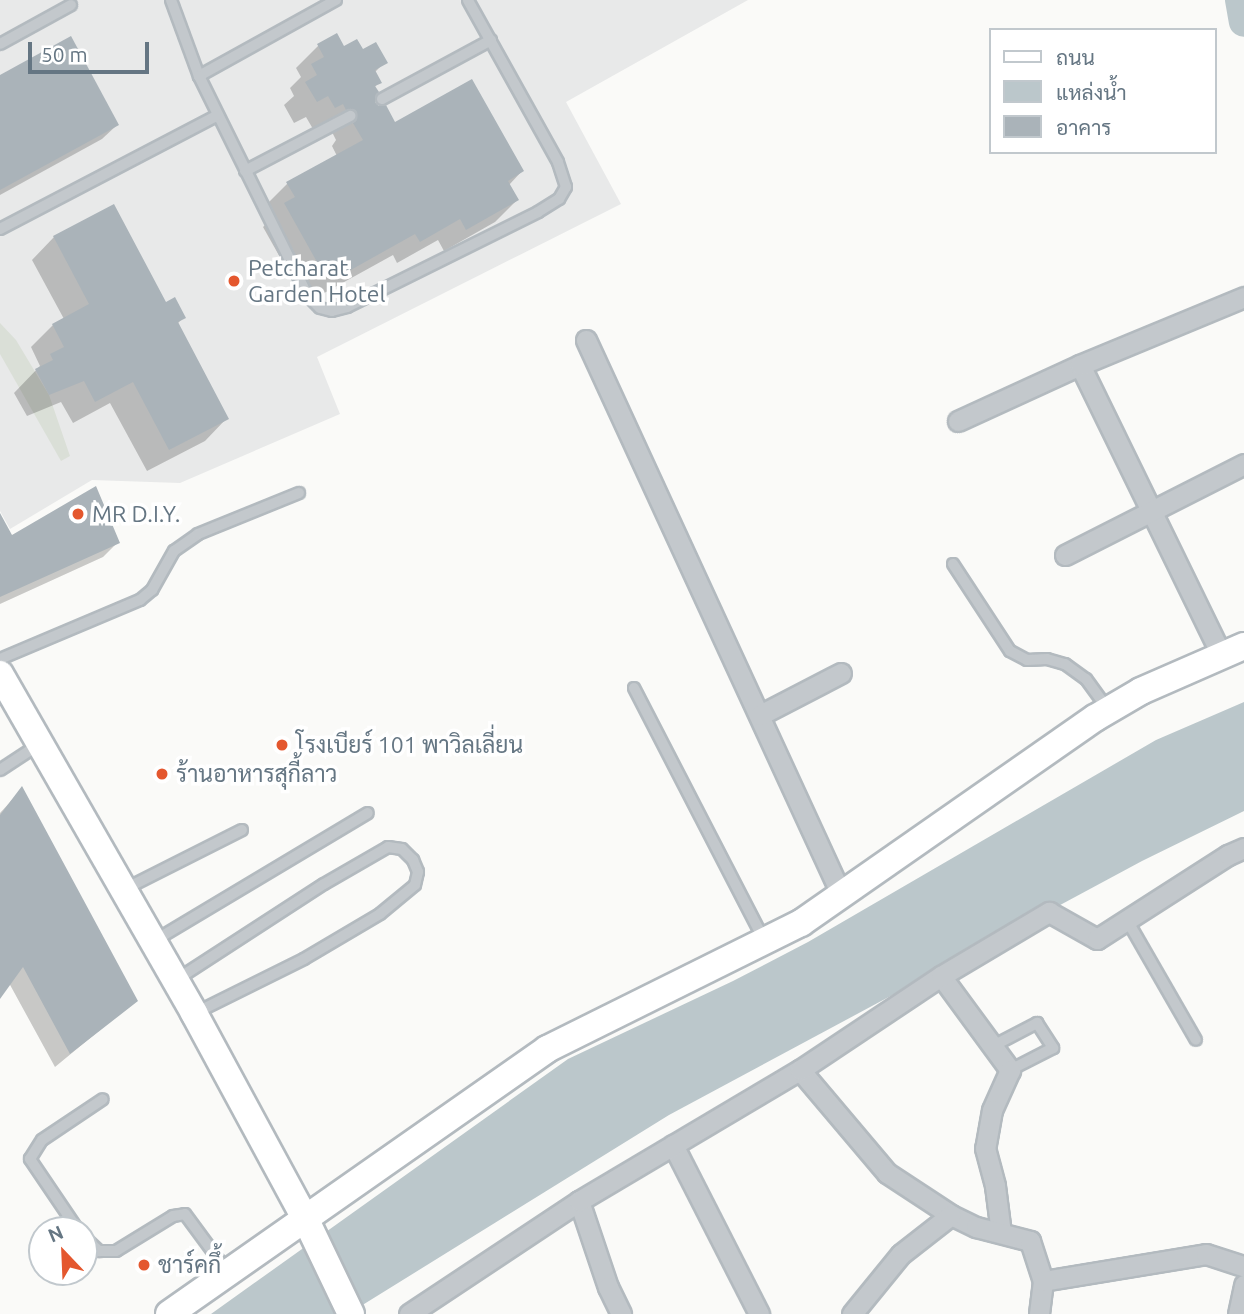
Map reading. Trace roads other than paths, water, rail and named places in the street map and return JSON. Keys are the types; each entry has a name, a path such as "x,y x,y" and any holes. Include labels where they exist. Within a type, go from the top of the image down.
{"street":[{"path":"958,421 1080,365 1244,297"},
{"path":"586,340 842,896"},
{"path":"169,1314 309,1226 547,1049 801,923 1108,710 1233,650 1152,509 1080,365"},
{"path":"1065,555 1244,464"},
{"path":"760,715 841,673"},
{"path":"3,689 39,744 194,1013 309,1226 351,1314"},
{"path":"409,1314 579,1201 800,1070 942,976 1049,912 1097,939 1228,855 1244,848"},
{"path":"942,976 1010,1070 992,1110 985,1148 995,1186 1001,1233"},
{"path":"800,1070 887,1173 951,1215 1030,1241 1043,1281 1039,1314"},
{"path":"673,1146 759,1314"},
{"path":"579,1201 608,1287 621,1314"},
{"path":"852,1314 901,1254 951,1215"},
{"path":"1043,1281 1206,1254 1244,1266"},
{"path":"1238,1314 1244,1285"}],"lane":[{"path":"171,0 216,116 307,295 320,308 332,311 347,307 538,212 559,199 566,187 565,175 468,0"},
{"path":"199,76 336,0"},
{"path":"0,44 71,5"},
{"path":"382,99 491,40"},
{"path":"0,229 216,116"},
{"path":"245,171 350,117"},
{"path":"0,659 140,600 152,590 174,551 198,534 299,494"},
{"path":"953,564 1010,651 1027,660 1047,659 1065,664 1086,680 1108,710"},
{"path":"634,688 764,941"},
{"path":"0,770 39,744"},
{"path":"154,942 368,813"},
{"path":"124,890 242,830"},
{"path":"176,981 324,884 388,847 402,849 412,860 418,873 415,885 380,914 304,959 194,1013"},
{"path":"1127,920 1196,1040"},
{"path":"993,1046 1037,1023 1053,1048 1010,1070"},
{"path":"69,1216 30,1159 42,1140 103,1099"},
{"path":"98,1250 116,1251 173,1216 185,1214 229,1275"}],"water":[{"path":"1244,702 1244,811 1142,861 669,1115 348,1314 211,1314 568,1059 733,981 808,942 1156,740"}],"waterway":[{"path":"1240,0 1244,22"}],"place":[{"name":"Petcharat Garden Hotel","path":"234,281"},
{"name":"MR D.I.Y.","path":"78,514"},
{"name":"โรงเบียร์ 101 พาวิลเลี่ยน","path":"282,745"},
{"name":"ร้านอาหารสุกี้ลาว","path":"162,774"},
{"name":"ชาร์คกึ้","path":"144,1265"}]}
